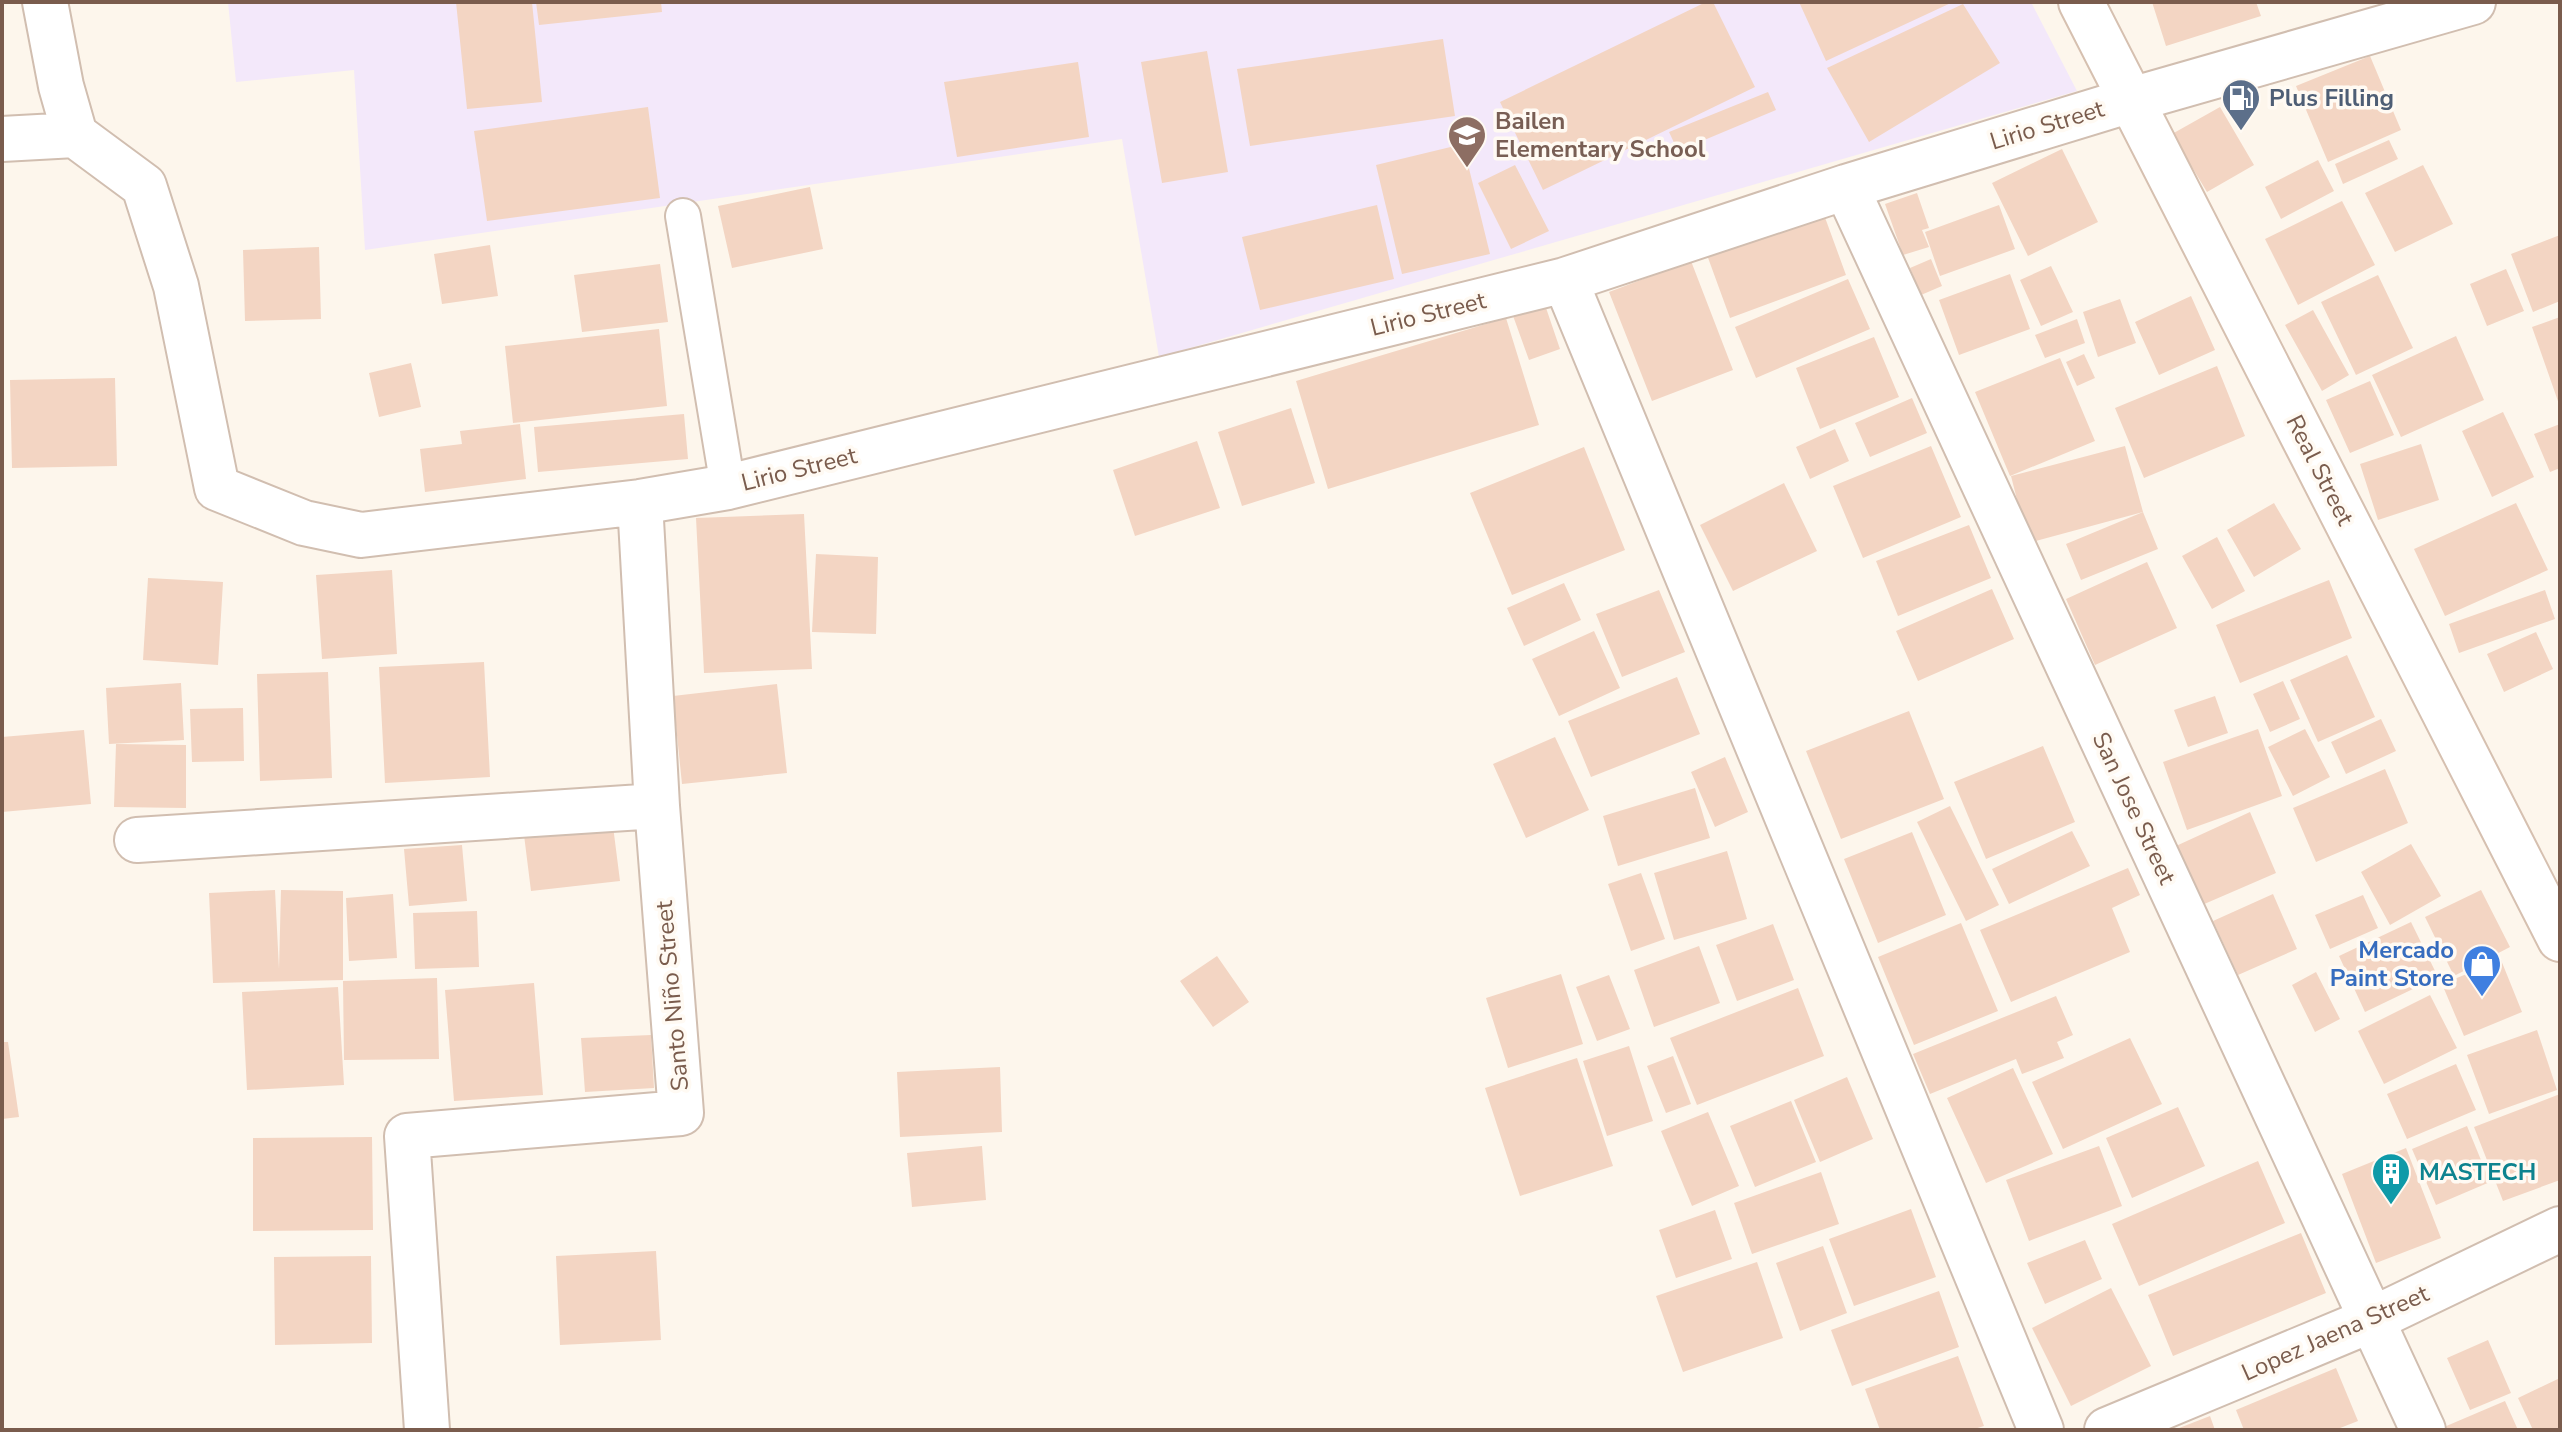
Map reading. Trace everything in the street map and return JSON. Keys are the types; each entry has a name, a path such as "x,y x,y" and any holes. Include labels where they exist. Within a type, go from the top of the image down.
{"street":[{"path":"2,139 75,135 61,86 45,2"},
{"name":"Real Street","path":"2081,2 2560,939"},
{"name":"Lirio Street","path":"75,135 144,186 176,286 217,488 304,523 361,535 640,502 728,487 1565,280 1846,187 2131,100 2473,2"},
{"name":"San Jose Street","path":"1846,187 2423,1430"},
{"path":"1565,280 2041,1430"},
{"name":"Santo Niño Street","path":"427,1430 407,1136 681,1113 657,806 640,502"},
{"path":"137,840 657,806"},
{"name":"Lopez Jaena Street","path":"2107,1430 2371,1320 2560,1229"}],"lane":[{"path":"683,216 728,487"}],"shaded area":[{"name":"Bailen Elementary School","path":"228,2 2031,2 2077,91 1159,357 1122,139 365,250 354,70 236,82"}],"building":[{"path":"456,2 532,2 542,102 467,109"},
{"path":"536,2 661,2 662,12 539,25"},
{"path":"1706,2 1713,2 1755,87 1543,190 1500,102"},
{"path":"1799,2 1953,2 1826,61"},
{"path":"2152,2 2256,2 2261,16 2166,46"},
{"path":"1963,4 2000,63 1869,142 1827,68"},
{"path":"1443,39 1455,116 1250,146 1237,69"},
{"path":"1207,51 1228,172 1162,183 1141,62"},
{"path":"2370,56 2401,130 2328,162 2296,86"},
{"path":"1078,62 1089,137 957,157 944,82"},
{"path":"1768,92 1776,110 1678,151 1669,132"},
{"path":"648,107 660,198 487,221 474,131"},
{"path":"2220,107 2254,165 2207,192 2172,134"},
{"path":"2389,140 2398,159 2343,184 2335,164"},
{"path":"1463,144 1490,254 1402,274 1376,165"},
{"path":"2062,149 2098,222 2028,256 1992,183"},
{"path":"2318,160 2334,191 2281,219 2265,187"},
{"path":"1515,165 1549,231 1511,249 1478,183"},
{"path":"2423,165 2453,224 2395,252 2365,193"},
{"path":"810,187 823,249 732,268 718,206"},
{"path":"1917,193 1929,228 1922,230 1929,247 1903,255 1885,204"},
{"path":"2342,201 2375,265 2298,305 2265,239"},
{"path":"1377,205 1394,279 1260,310 1242,237"},
{"path":"1999,205 2015,249 1940,276 1925,232"},
{"path":"1823,212 1846,275 1730,318 1707,255"},
{"path":"2560,235 2560,301 2533,312 2511,254"},
{"path":"490,245 498,296 442,304 434,254"},
{"path":"319,247 321,319 245,321 243,250"},
{"path":"1931,259 1942,286 1921,295 1910,268"},
{"path":"1691,261 1733,370 1652,401 1609,292"},
{"path":"660,264 668,322 582,332 574,275"},
{"path":"2051,266 2073,312 2041,326 2020,280"},
{"path":"2506,269 2524,311 2487,326 2470,284"},
{"path":"2010,274 2030,329 1959,355 1939,300"},
{"path":"2378,275 2413,348 2356,375 2321,302"},
{"path":"1848,279 1870,329 1756,378 1735,327"},
{"path":"2191,296 2215,350 2159,375 2135,322"},
{"path":"2120,299 2136,343 2098,357 2083,312"},
{"path":"1544,302 1560,349 1529,360 1512,313"},
{"path":"2313,310 2349,375 2322,391 2285,325"},
{"path":"2560,317 2560,407 2532,327"},
{"path":"1506,318 1539,425 1328,489 1296,381"},
{"path":"2077,319 2085,343 2045,358 2035,335"},
{"path":"659,329 667,406 513,423 505,346"},
{"path":"2456,336 2484,400 2401,437 2372,375"},
{"path":"1874,337 1899,397 1820,429 1796,368"},
{"path":"2084,354 2095,378 2077,386 2066,362"},
{"path":"2060,358 2095,441 2010,476 1975,392"},
{"path":"411,363 421,407 379,417 369,373"},
{"path":"2217,366 2245,436 2144,478 2115,408"},
{"path":"115,378 117,466 12,468 10,380"},
{"path":"2370,381 2394,435 2350,453 2326,400"},
{"path":"1912,398 1927,433 1870,457 1855,423"},
{"path":"1291,408 1315,483 1242,506 1218,432"},
{"path":"2503,412 2534,477 2492,497 2462,431"},
{"path":"684,414 688,459 538,472 534,427"},
{"path":"520,424 526,479 425,492 420,449 462,444 460,431"},
{"path":"2560,424 2560,468 2550,472 2534,434"},
{"path":"1835,429 1849,461 1810,479 1796,447"},
{"path":"1197,441 1220,508 1135,536 1113,470"},
{"path":"2421,444 2439,500 2378,520 2360,464"},
{"path":"1931,446 1961,517 1863,558 1833,486"},
{"path":"2125,446 2143,512 2028,543 2011,476"},
{"path":"1584,447 1625,550 1512,595 1470,493"},
{"path":"1784,483 1817,551 1733,591 1700,525"},
{"path":"2274,503 2301,549 2254,577 2227,530"},
{"path":"2516,503 2548,570 2445,616 2414,549"},
{"path":"2143,512 2158,549 2081,580 2066,544"},
{"path":"804,514 812,669 704,673 696,518"},
{"path":"1969,525 1991,578 1898,616 1876,561"},
{"path":"2217,537 2245,591 2212,609 2182,556"},
{"path":"816,554 878,557 876,634 812,632"},
{"path":"2147,562 2177,628 2095,665 2066,599"},
{"path":"392,570 397,654 322,659 316,575"},
{"path":"148,578 223,582 218,665 143,660"},
{"path":"2329,580 2352,638 2240,683 2216,625"},
{"path":"1564,583 1581,620 1524,646 1507,608"},
{"path":"1992,589 2014,639 1918,681 1896,631"},
{"path":"1659,590 1685,652 1622,677 1596,614"},
{"path":"2545,590 2555,619 2459,653 2449,624"},
{"path":"1594,631 1620,688 1559,716 1532,659"},
{"path":"2536,632 2553,669 2504,692 2487,654"},
{"path":"2347,655 2375,717 2318,742 2290,680"},
{"path":"484,662 490,777 385,783 379,667"},
{"path":"328,672 332,778 260,781 257,674"},
{"path":"1677,677 1700,734 1591,777 1568,721"},
{"path":"2283,681 2300,719 2270,732 2253,694"},
{"path":"181,683 184,740 109,744 106,688"},
{"path":"777,684 787,773 682,784 673,696"},
{"path":"2215,696 2228,733 2188,747 2174,710"},
{"path":"243,708 244,761 192,762 190,709"},
{"path":"1909,711 1944,799 1841,839 1806,751"},
{"path":"2381,719 2396,751 2346,774 2331,742"},
{"path":"2258,729 2282,796 2187,830 2163,762"},
{"path":"2305,729 2330,777 2293,796 2268,747"},
{"path":"84,730 91,804 2,812 2,737"},
{"path":"1555,737 1589,810 1526,838 1493,764"},
{"path":"116,744 186,745 186,808 114,807"},
{"path":"2043,746 2075,822 1986,859 1954,782"},
{"path":"1725,757 1748,812 1715,827 1691,772"},
{"path":"2385,769 2408,823 2316,862 2293,808"},
{"path":"1695,788 1710,838 1618,866 1603,816"},
{"path":"1950,806 1999,905 1966,921 1917,822"},
{"path":"2250,812 2276,873 2202,905 2176,846"},
{"path":"613,826 620,881 531,891 524,835"},
{"path":"2072,831 2090,866 2009,904 1992,869"},
{"path":"1912,832 1946,915 1878,943 1844,859"},
{"path":"2411,844 2441,896 2390,925 2361,872"},
{"path":"462,845 467,901 409,906 404,849"},
{"path":"1727,851 1747,919 1674,940 1654,873"},
{"path":"2128,868 2140,895 2112,908 2130,952 2011,1002 1980,930"},
{"path":"1641,873 1665,939 1631,951 1608,884"},
{"path":"275,890 279,969 281,890 343,891 343,980 213,983 209,893"},
{"path":"2481,890 2510,947 2454,976 2425,917"},
{"path":"393,894 397,958 349,961 346,898"},
{"path":"2273,894 2297,949 2238,975 2213,921"},
{"path":"2363,895 2378,928 2330,949 2315,915"},
{"path":"477,911 479,967 415,969 413,913"},
{"path":"2411,922 2438,977 2365,1012 2339,956"},
{"path":"1961,923 1998,1011 1914,1045 1878,957"},
{"path":"1773,924 1794,980 1737,1001 1716,945"},
{"path":"1699,946 1720,1003 1654,1027 1634,970"},
{"path":"1217,956 1249,1002 1213,1027 1180,981"},
{"name":"Mercado Paint Store","path":"2501,960 2522,1012 2464,1036 2442,984"},
{"path":"2316,972 2340,1019 2315,1032 2292,985"},
{"path":"1561,974 1583,1044 1508,1068 1486,998"},
{"path":"1609,975 1630,1029 1597,1041 1576,987"},
{"path":"437,978 439,1059 344,1060 343,981"},
{"path":"534,983 543,1095 454,1101 445,990"},
{"path":"338,987 344,1085 247,1090 242,992"},
{"path":"1798,988 1824,1056 1697,1105 1670,1038"},
{"path":"2430,995 2457,1048 2384,1084 2358,1031"},
{"path":"2056,996 2073,1035 2057,1042 2064,1058 2022,1074 2016,1059 1930,1094 1913,1054"},
{"path":"2537,1030 2557,1090 2489,1114 2467,1055"},
{"path":"651,1035 654,1088 585,1092 581,1038"},
{"path":"2130,1038 2162,1104 2063,1149 2032,1082"},
{"path":"2,1042 8,1042 19,1117 2,1119"},
{"path":"1629,1046 1653,1121 1607,1136 1583,1061"},
{"path":"1673,1056 1691,1104 1666,1113 1647,1066"},
{"path":"1577,1058 1613,1166 1520,1196 1485,1088"},
{"path":"2456,1064 2476,1110 2407,1139 2387,1094"},
{"path":"1000,1067 1002,1132 900,1137 897,1072"},
{"path":"2013,1068 2053,1154 1986,1183 1947,1098"},
{"path":"1847,1077 1873,1139 1820,1162 1794,1100"},
{"path":"2560,1094 2560,1180 2503,1201 2474,1127"},
{"path":"1791,1101 1816,1162 1755,1187 1730,1126"},
{"path":"2178,1107 2205,1166 2132,1198 2106,1138"},
{"path":"1708,1112 1739,1186 1692,1206 1661,1131"},
{"path":"2467,1126 2490,1182 2436,1205 2412,1149"},
{"path":"372,1137 373,1230 253,1231 253,1138"},
{"path":"982,1146 986,1200 912,1207 907,1153"},
{"path":"2099,1146 2122,1206 2029,1241 2006,1180"},
{"name":"MASTECH","path":"2406,1148 2441,1238 2376,1263 2342,1174"},
{"path":"2258,1161 2285,1223 2139,1286 2112,1224"},
{"path":"1821,1172 1839,1224 1752,1254 1734,1203"},
{"path":"1911,1209 1936,1277 1854,1306 1829,1239"},
{"path":"1715,1210 1732,1259 1676,1278 1659,1230"},
{"path":"2301,1233 2326,1293 2173,1356 2148,1295"},
{"path":"2085,1240 2102,1279 2045,1304 2027,1263"},
{"path":"1823,1246 1847,1313 1800,1331 1776,1263"},
{"path":"656,1251 661,1340 560,1345 556,1256"},
{"path":"371,1256 372,1343 275,1345 274,1257"},
{"path":"1757,1262 1783,1338 1683,1372 1656,1296"},
{"path":"2111,1288 2151,1366 2071,1406 2032,1328"},
{"path":"1939,1291 1959,1347 1852,1386 1831,1330"},
{"path":"2488,1340 2511,1393 2470,1410 2447,1358"},
{"path":"1958,1356 1984,1426 1971,1430 1880,1430 1865,1389"},
{"path":"2336,1368 2358,1421 2335,1430 2244,1430 2236,1410"},
{"path":"2560,1378 2560,1430 2533,1430 2518,1398"},
{"path":"2505,1401 2518,1430 2437,1430"},
{"path":"2210,1416 2215,1430 2174,1430"}],"place":[{"name":"Plus Filling","path":"2241,132"},
{"name":"Bailen Elementary School","path":"1467,169"},
{"name":"Mercado Paint Store","path":"2482,998"},
{"name":"MASTECH","path":"2391,1206"}]}
